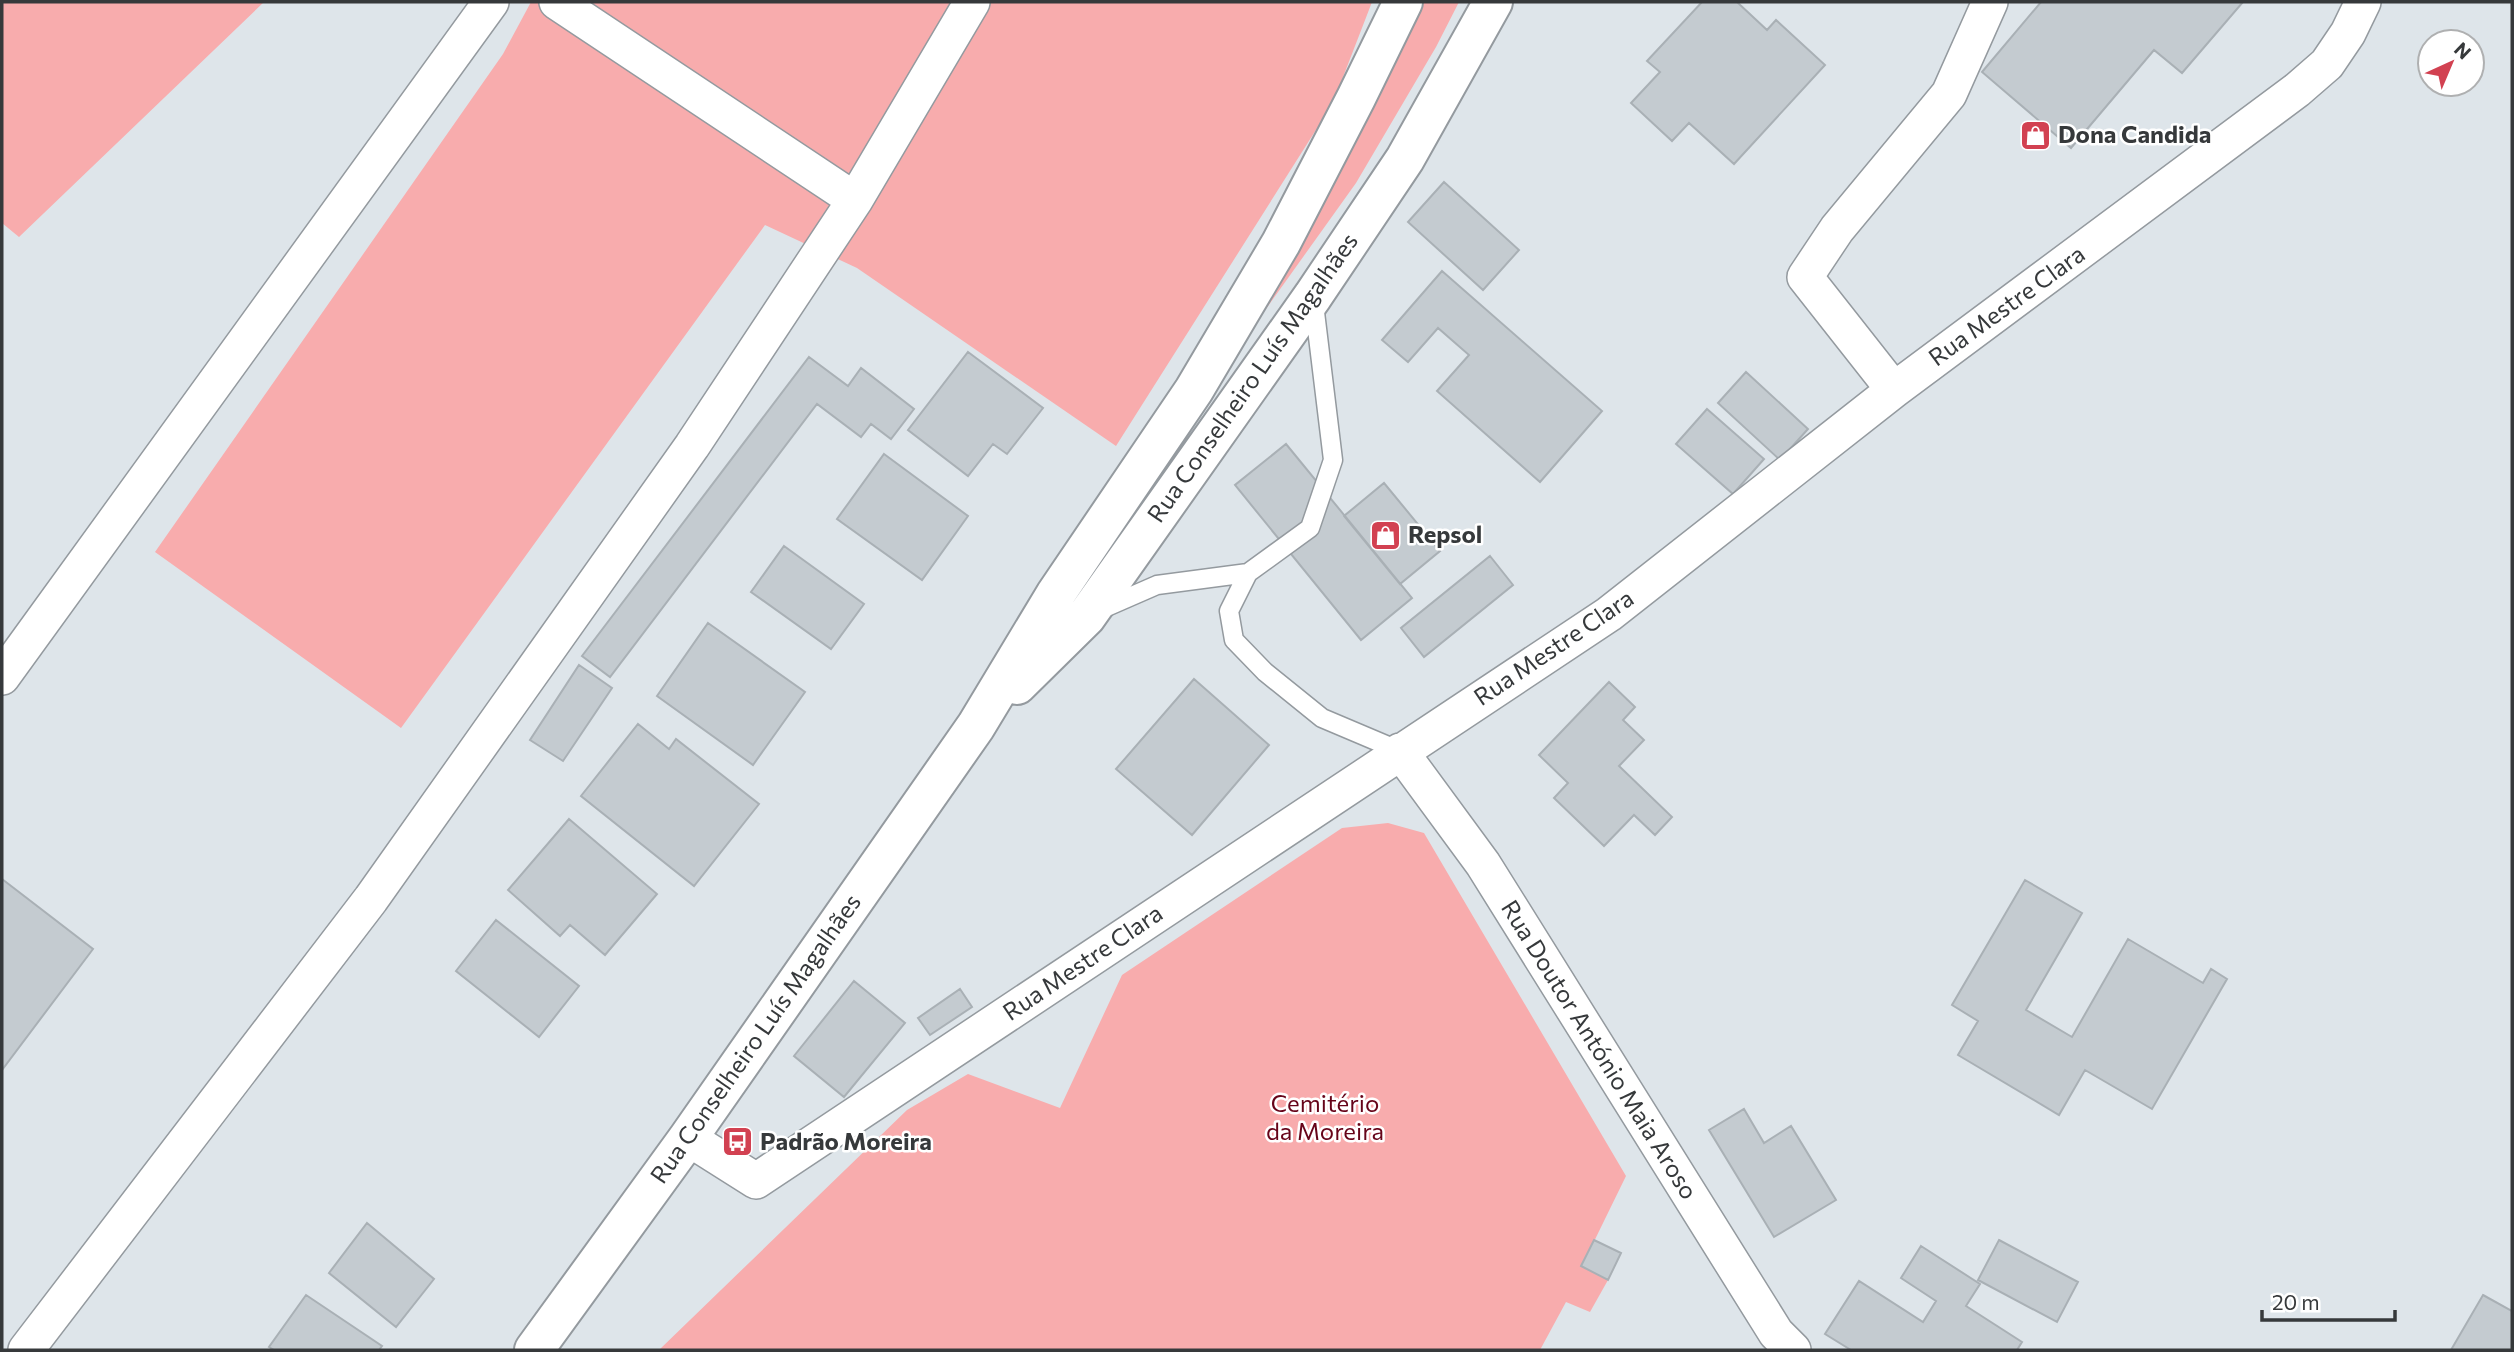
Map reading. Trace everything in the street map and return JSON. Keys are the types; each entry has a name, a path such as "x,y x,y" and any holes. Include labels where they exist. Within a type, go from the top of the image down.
{"main road":[{"name":"Rua Conselheiro Luís Magalhães","path":"534,1350 688,1138 976,726 1055,595 1194,390 1281,243 1403,2"},
{"name":"Rua Conselheiro Luís Magalhães","path":"976,726 1086,617 1313,296 1405,159 1493,2"}],"street":[{"path":"2,677 491,2"},
{"path":"557,2 855,200"},
{"path":"26,1350 371,899 692,446 855,200 972,2"},
{"path":"1894,390 1805,277 1837,229 1949,94 1990,2"},
{"name":"Rua Mestre Clara","path":"688,1138 756,1181 1609,614 1894,390 2297,90 2327,64 2348,33 2363,2"},
{"name":"Rua Doutor António Maia Aroso","path":"1400,751 1483,863 1776,1333 1793,1350"},
{"path":"2,1336 21,1350"}],"lane":[{"path":"1313,296 1333,460 1310,528 1248,573 1229,611 1234,640 1265,672 1322,718 1400,751"},
{"path":"1086,617 1157,585 1248,573"}],"green space":[{"path":"2,2 264,2 19,237 2,223"},
{"path":"531,2 1372,2 1333,103 1116,446 857,268 765,225 401,728 155,552 503,54"},
{"path":"1420,2 1459,2 1436,47 1356,183 1253,327"},
{"name":"Cemitério da Moreira","path":"1388,823 1424,833 1626,1176 1582,1266 1608,1280 1590,1312 1566,1302 1540,1350 659,1350 907,1110 968,1074 1060,1108 1122,975 1342,828"}],"building":[{"path":"1702,2 1737,2 1767,30 1776,20 1825,65 1734,164 1689,123 1672,141 1631,103 1660,72 1647,61"},
{"path":"2041,2 2243,2 2182,73 2154,50 2071,148 1982,72"},
{"path":"1444,182 1519,250 1483,290 1408,222"},
{"path":"1442,271 1602,411 1540,482 1437,391 1469,355 1438,328 1408,362 1382,340"},
{"path":"968,352 1043,408 1007,454 993,444 968,476 908,430"},
{"path":"809,357 848,386 861,368 914,409 891,439 871,424 861,437 817,404 610,677 582,656"},
{"path":"1746,372 1808,429 1780,460 1718,403"},
{"path":"1707,409 1764,459 1733,494 1676,444"},
{"path":"1286,444 1412,598 1361,640 1235,485"},
{"path":"884,454 968,516 922,580 837,519"},
{"path":"1384,483 1440,551 1400,584 1344,516"},
{"path":"784,546 864,604 831,649 751,592"},
{"path":"1490,556 1513,585 1424,657 1401,628"},
{"path":"708,623 805,692 753,765 657,696"},
{"path":"579,665 612,688 563,761 530,740"},
{"path":"1194,679 1269,745 1192,835 1116,769"},
{"path":"1609,682 1635,707 1623,720 1644,740 1619,766 1672,817 1655,835 1634,815 1604,846 1554,798 1568,783 1539,755"},
{"path":"638,724 669,749 676,739 759,804 694,886 581,796"},
{"path":"569,819 657,894 605,955 570,925 560,936 508,890"},
{"path":"2,879 93,949 2,1070"},
{"path":"2025,880 2082,913 2026,1010 2072,1037 2128,939 2203,983 2211,969 2227,979 2152,1109 2085,1070 2059,1115 1958,1055 1978,1021 1952,1005"},
{"path":"496,920 579,986 539,1037 456,971"},
{"path":"854,981 905,1023 844,1097 794,1056"},
{"path":"960,989 972,1007 930,1035 918,1018"},
{"path":"1744,1109 1764,1143 1791,1126 1836,1200 1774,1237 1709,1130"},
{"path":"367,1223 434,1279 396,1327 329,1273"},
{"path":"1594,1240 1621,1253 1608,1280 1581,1266"},
{"path":"1999,1240 2078,1282 2057,1322 1978,1280"},
{"path":"1921,1246 1980,1284 1966,1306 2022,1342 2017,1350 1851,1350 1825,1334 1859,1281 1923,1322 1936,1301 1901,1278"},
{"path":"306,1295 382,1346 379,1350 274,1350 269,1347"},
{"path":"2483,1295 2512,1311 2512,1350 2451,1350"}],"place":[{"name":"Dona Candida","path":"2035,135"},
{"name":"Repsol","path":"1385,535"},
{"name":"Padrão Moreira","path":"737,1142"}]}
